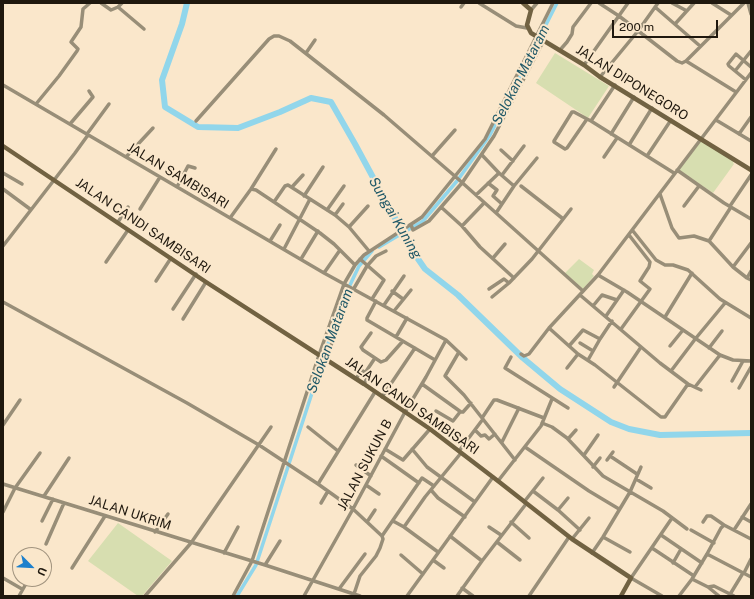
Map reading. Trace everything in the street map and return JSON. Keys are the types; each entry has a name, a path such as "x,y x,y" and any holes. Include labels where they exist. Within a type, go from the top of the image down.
{"street":[{"path":"36,104 78,51 78,49 71,42 81,27 83,9 90,3"},
{"path":"101,3 111,10 118,7 122,3"},
{"path":"460,7 464,3"},
{"path":"479,3 516,26 527,28 531,10 537,3"},
{"path":"523,3 531,10"},
{"path":"411,227 415,230 429,221 462,182 482,155 494,136 540,38 553,3"},
{"path":"560,50 572,34 573,27 591,3"},
{"path":"599,3 606,5 677,61 682,63 686,61 744,3"},
{"path":"584,65 628,3"},
{"path":"600,77 638,31 658,3"},
{"path":"672,3 687,11"},
{"path":"675,24 694,3"},
{"path":"712,3 731,15"},
{"path":"748,3 751,14"},
{"path":"118,7 144,29"},
{"path":"655,7 700,46"},
{"name":"JALAN DIPONEGORO","path":"527,28 600,77 751,170"},
{"path":"196,121 268,38 279,36 290,41 306,52 384,115 462,182 582,293 593,306 622,329 641,347 688,384 701,390"},
{"path":"233,596 253,562 319,356 345,284 355,265 369,251 411,227 422,217 456,177 489,133 540,38"},
{"path":"306,52 315,40"},
{"path":"735,71 751,52"},
{"path":"746,80 728,64 736,54 751,67"},
{"path":"686,61 736,92"},
{"path":"521,354 524,356 529,354 549,328 598,275 633,231 751,73"},
{"name":"JALAN SAMBISARI","path":"3,85 345,284"},
{"path":"591,121 614,85"},
{"path":"70,124 93,97 89,91"},
{"path":"611,134 634,97"},
{"path":"3,246 30,209 55,180 109,104"},
{"path":"629,145 652,108"},
{"path":"587,119 567,149 555,143 554,140 572,112 587,119 591,121 751,219"},
{"path":"739,134 751,117"},
{"path":"647,156 671,120"},
{"path":"716,120 751,141"},
{"path":"126,157 153,128"},
{"path":"432,156 456,130"},
{"path":"604,157 617,138"},
{"name":"JALAN CANDI SAMBISARI","path":"3,146 206,282 364,384 430,429 571,538 631,578"},
{"path":"476,195 513,161 524,146"},
{"path":"230,218 251,189 276,149"},
{"path":"502,150 513,161"},
{"path":"482,155 514,186"},
{"path":"496,213 514,186 537,158"},
{"path":"177,187 188,166 195,168"},
{"path":"304,196 323,167"},
{"path":"3,173 22,184"},
{"path":"292,187 303,175"},
{"path":"709,241 751,175"},
{"path":"140,209 160,177"},
{"path":"488,183 497,190 493,196 502,204"},
{"path":"274,202 285,186 287,185 292,187 335,215 350,227 369,251"},
{"path":"327,210 344,186"},
{"path":"521,186 562,218"},
{"path":"684,206 699,186"},
{"path":"3,189 30,209"},
{"path":"251,189 274,202 318,231 355,265"},
{"path":"660,194 672,228 679,238 694,236 709,241 733,267 751,280"},
{"path":"284,249 310,199"},
{"path":"462,226 484,203"},
{"path":"335,215 343,204"},
{"path":"350,227 368,206"},
{"path":"118,222 128,207"},
{"path":"441,207 462,226 480,247 514,278"},
{"path":"492,297 514,278 570,208"},
{"path":"270,241 280,225"},
{"path":"106,262 128,230"},
{"path":"301,259 318,231"},
{"path":"633,231 660,263 684,268 692,273 725,303 751,318"},
{"path":"622,329 650,289 640,280 650,262 629,235"},
{"path":"733,267 751,243"},
{"path":"492,258 505,244"},
{"path":"324,273 340,250"},
{"path":"326,360 340,316 366,264 376,256 386,251"},
{"path":"156,281 171,258"},
{"path":"361,259 384,280 374,300 367,320 435,360"},
{"path":"747,278 751,271"},
{"path":"665,317 692,273"},
{"path":"173,309 196,274"},
{"path":"598,275 641,301 720,355 743,361 751,361"},
{"path":"384,305 392,291 404,276"},
{"path":"489,289 504,279 509,283"},
{"path":"183,319 206,282"},
{"path":"345,284 446,340 466,359"},
{"path":"394,311 402,299 411,290"},
{"path":"606,316 624,290"},
{"path":"392,291 402,299"},
{"path":"593,306 603,294 617,300"},
{"path":"671,371 725,303"},
{"path":"4,304 188,403 260,445 318,484 353,510 382,536 383,541 380,548 360,576 356,595"},
{"path":"396,337 407,318"},
{"path":"588,360 612,322"},
{"path":"549,328 578,354 618,382 659,416 663,417 667,414 688,384"},
{"path":"569,346 583,330 600,339"},
{"path":"670,346 684,330"},
{"path":"710,348 722,331"},
{"path":"371,333 361,347 375,358 384,362 403,341"},
{"name":"JALAN SUKUN B","path":"304,596 446,340"},
{"path":"580,343 593,351"},
{"path":"614,387 641,347"},
{"path":"382,397 415,348"},
{"path":"459,352 445,376 464,395 515,460"},
{"path":"567,368 578,354"},
{"path":"695,387 720,355"},
{"path":"511,357 505,368 568,408"},
{"path":"365,373 375,358"},
{"path":"732,381 743,361"},
{"path":"739,388 751,367"},
{"path":"356,379 361,371 365,373"},
{"path":"364,384 368,376 365,373"},
{"path":"422,384 460,412"},
{"path":"318,484 375,392"},
{"path":"498,481 542,423 552,399"},
{"path":"3,425 20,400"},
{"path":"404,527 430,490 442,477 460,452 495,400 544,418"},
{"path":"436,411 454,420 470,403"},
{"path":"502,442 519,408"},
{"path":"542,423 568,439 584,455 593,467 607,479 663,511 689,529 714,543"},
{"path":"145,596 191,543 271,427"},
{"path":"308,427 338,451"},
{"path":"385,449 402,460 430,429"},
{"path":"475,430 481,436 485,436 488,439 495,434"},
{"path":"568,439 576,430"},
{"path":"584,455 598,435"},
{"path":"525,447 619,510"},
{"path":"412,449 427,467 475,502"},
{"path":"607,460 613,452"},
{"path":"3,512 15,488 40,453"},
{"path":"381,456 419,483"},
{"path":"610,456 637,474"},
{"path":"44,496 69,458"},
{"path":"593,467 600,458"},
{"path":"356,465 371,476"},
{"path":"592,553 630,492 641,467"},
{"path":"407,596 493,477"},
{"path":"382,536 423,478 434,486"},
{"path":"457,596 543,478"},
{"path":"636,479 652,488"},
{"name":"JALAN UKRIM","path":"3,484 265,565 356,595"},
{"path":"366,485 379,494"},
{"path":"430,490 438,498 465,517"},
{"path":"534,490 580,530"},
{"path":"320,503 328,491"},
{"path":"558,510 568,498"},
{"path":"42,521 53,499"},
{"path":"46,544 64,502"},
{"path":"734,530 750,505"},
{"path":"367,522 375,510"},
{"path":"155,532 168,514"},
{"path":"703,522 709,515 724,525 751,539"},
{"path":"72,568 105,516"},
{"path":"742,517 751,522"},
{"path":"529,596 571,538 580,530 589,518"},
{"path":"621,596 631,578 672,518"},
{"path":"393,521 404,527 438,552"},
{"path":"512,522 529,538"},
{"path":"679,596 702,563 724,525"},
{"path":"224,553 238,527"},
{"path":"489,527 501,535"},
{"path":"451,535 482,561"},
{"path":"661,535 702,563"},
{"path":"603,537 630,552"},
{"path":"265,565 280,541"},
{"path":"497,542 520,560"},
{"path":"652,548 719,596"},
{"path":"673,563 681,549"},
{"path":"339,589 365,554"},
{"path":"401,554 423,574"},
{"path":"707,554 751,577"},
{"path":"708,588 714,586 731,595 751,559"},
{"path":"433,560 444,568"},
{"path":"3,578 22,590"},
{"path":"631,578 662,596"},
{"path":"19,596 24,587"},
{"path":"462,588 473,596"}],"green space":[{"path":"555,53 609,86 588,118 536,83"},
{"path":"701,141 734,161 734,164 713,193 679,170"},
{"path":"579,259 594,270 592,274 594,276 583,289 565,273"},
{"path":"118,523 172,561 142,596 138,596 88,561"}],"waterway":[{"name":"Sungai Kuning","path":"187,3 182,24 162,80 165,107 198,127 238,128 311,98 331,102 396,220 400,233 425,269 458,295 523,358 560,389 611,422 629,429 660,435 751,433"},
{"name":"Selokan Mataram","path":"379,247 423,221 457,181 490,135 557,3"},
{"name":"Selokan Mataram","path":"237,596 256,565 341,304 359,266 372,251"}]}
